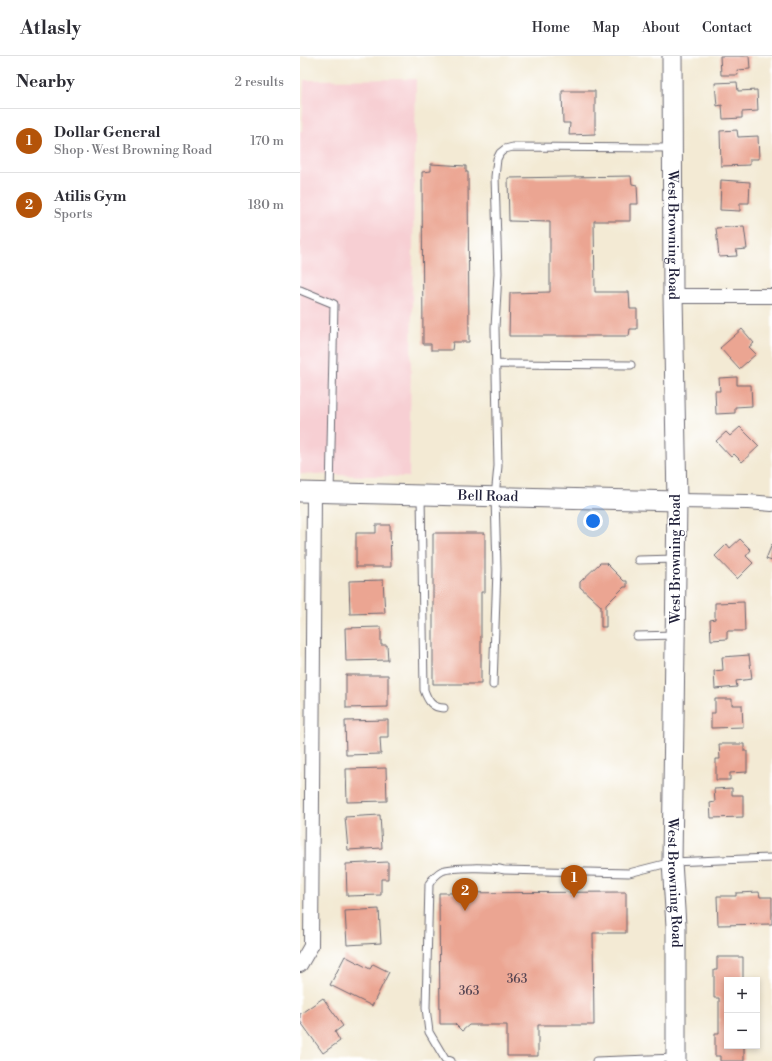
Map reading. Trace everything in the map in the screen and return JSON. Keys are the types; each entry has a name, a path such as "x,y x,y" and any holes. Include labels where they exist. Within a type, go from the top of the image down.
{"main road":[{"name":"West Browning Road","path":"672,56 673,296 677,501 672,862 676,926 676,1060"},
{"name":"Bell Road","path":"315,492 677,501"}],"street":[{"path":"673,296 772,296"},
{"path":"300,965 311,946 315,492"},
{"path":"677,501 748,502 772,504"}],"lane":[{"path":"493,685 497,569 495,496 498,466 495,328 498,273 495,177 497,159 505,149 513,147 672,148"},
{"path":"300,290 334,304 315,492"},
{"path":"496,364 631,365"},
{"path":"421,495 424,690 427,698 434,707 444,708"},
{"path":"638,560 676,559"},
{"path":"637,636 676,635"},
{"path":"451,1061 446,1059 429,1032 426,1008 429,884 435,875 444,870 493,867 504,870 629,873 672,862 772,858"},
{"path":"596,1061 676,1060"}],"shaded area":[{"path":"416,79 409,477 300,474 300,131 302,131 304,80"}],"building":[{"path":"720,56 749,56 750,69 737,70 738,75 721,75"},
{"path":"737,82 738,91 757,90 758,111 742,112 742,118 723,119 722,105 717,106 715,83"},
{"path":"562,91 595,91 595,134 569,135 570,123 563,123"},
{"path":"737,130 738,137 758,136 759,159 750,159 750,165 721,166 720,131"},
{"path":"431,164 466,166 466,172 468,172 469,342 453,342 452,350 431,350 431,344 423,344 422,172 431,171"},
{"path":"631,176 632,184 637,185 638,204 630,204 630,221 594,221 595,292 629,292 630,309 637,309 637,329 630,329 629,336 509,336 510,293 550,292 550,222 509,221 508,178"},
{"path":"721,180 750,182 749,203 740,203 740,211 720,210"},
{"path":"744,226 747,249 736,250 737,256 719,257 716,228"},
{"path":"742,329 754,343 749,347 756,354 739,369 720,348"},
{"path":"737,377 737,385 751,385 752,406 735,407 735,413 716,414 715,391 720,391 719,378"},
{"path":"740,427 759,446 742,462 734,454 731,457 716,441 726,432 730,436"},
{"path":"376,525 390,525 391,567 356,567 356,533 376,533"},
{"path":"433,533 485,533 485,592 481,592 481,684 433,684"},
{"path":"740,539 751,550 746,556 753,563 737,579 715,556 727,544 730,548"},
{"path":"772,544 772,561 766,559"},
{"path":"600,563 606,563 624,581 627,581 627,587 624,587 606,605 606,627 601,627 601,606 580,587 580,582"},
{"path":"383,580 385,613 350,614 349,581"},
{"path":"744,602 745,631 727,631 727,639 711,640 710,620 715,619 715,603"},
{"path":"381,627 381,645 387,645 388,660 346,661 345,628"},
{"path":"749,655 752,679 736,681 737,687 715,689 714,671 723,670 722,657"},
{"path":"346,675 388,675 388,707 346,708"},
{"path":"715,699 732,699 732,705 742,705 743,727 711,728 711,713 715,713"},
{"path":"388,720 388,737 380,737 381,754 346,755 345,721"},
{"path":"719,744 744,744 744,751 747,751 747,772 730,773 730,780 716,780 716,759 720,759"},
{"path":"386,768 387,801 347,802 346,769"},
{"path":"732,788 732,795 743,795 743,817 711,818 710,803 715,802 714,789"},
{"path":"380,815 382,848 348,850 345,817"},
{"path":"388,862 388,879 381,879 381,895 347,896 346,864"},
{"path":"626,892 626,933 593,933 594,1025 538,1025 538,1056 507,1056 507,1025 469,1025 462,1031 455,1024 440,1024 439,893"},
{"path":"759,892 760,897 772,897 772,924 718,925 717,896 736,896 736,893"},
{"path":"379,909 381,943 347,945 345,911"},
{"path":"345,956 370,969 373,964 389,972 372,1006 330,985"},
{"path":"717,957 743,957 743,977 724,977 724,1049 744,1049 744,1061 720,1061 720,1056 715,1056 715,1033 719,1033 719,998 714,998 714,970 717,970"},
{"path":"323,998 343,1026 335,1032 340,1041 323,1053 300,1021 300,1014"}],"place":[{"name":"Dollar General","path":"574,898"},
{"name":"Atilis Gym","path":"465,911"}]}
